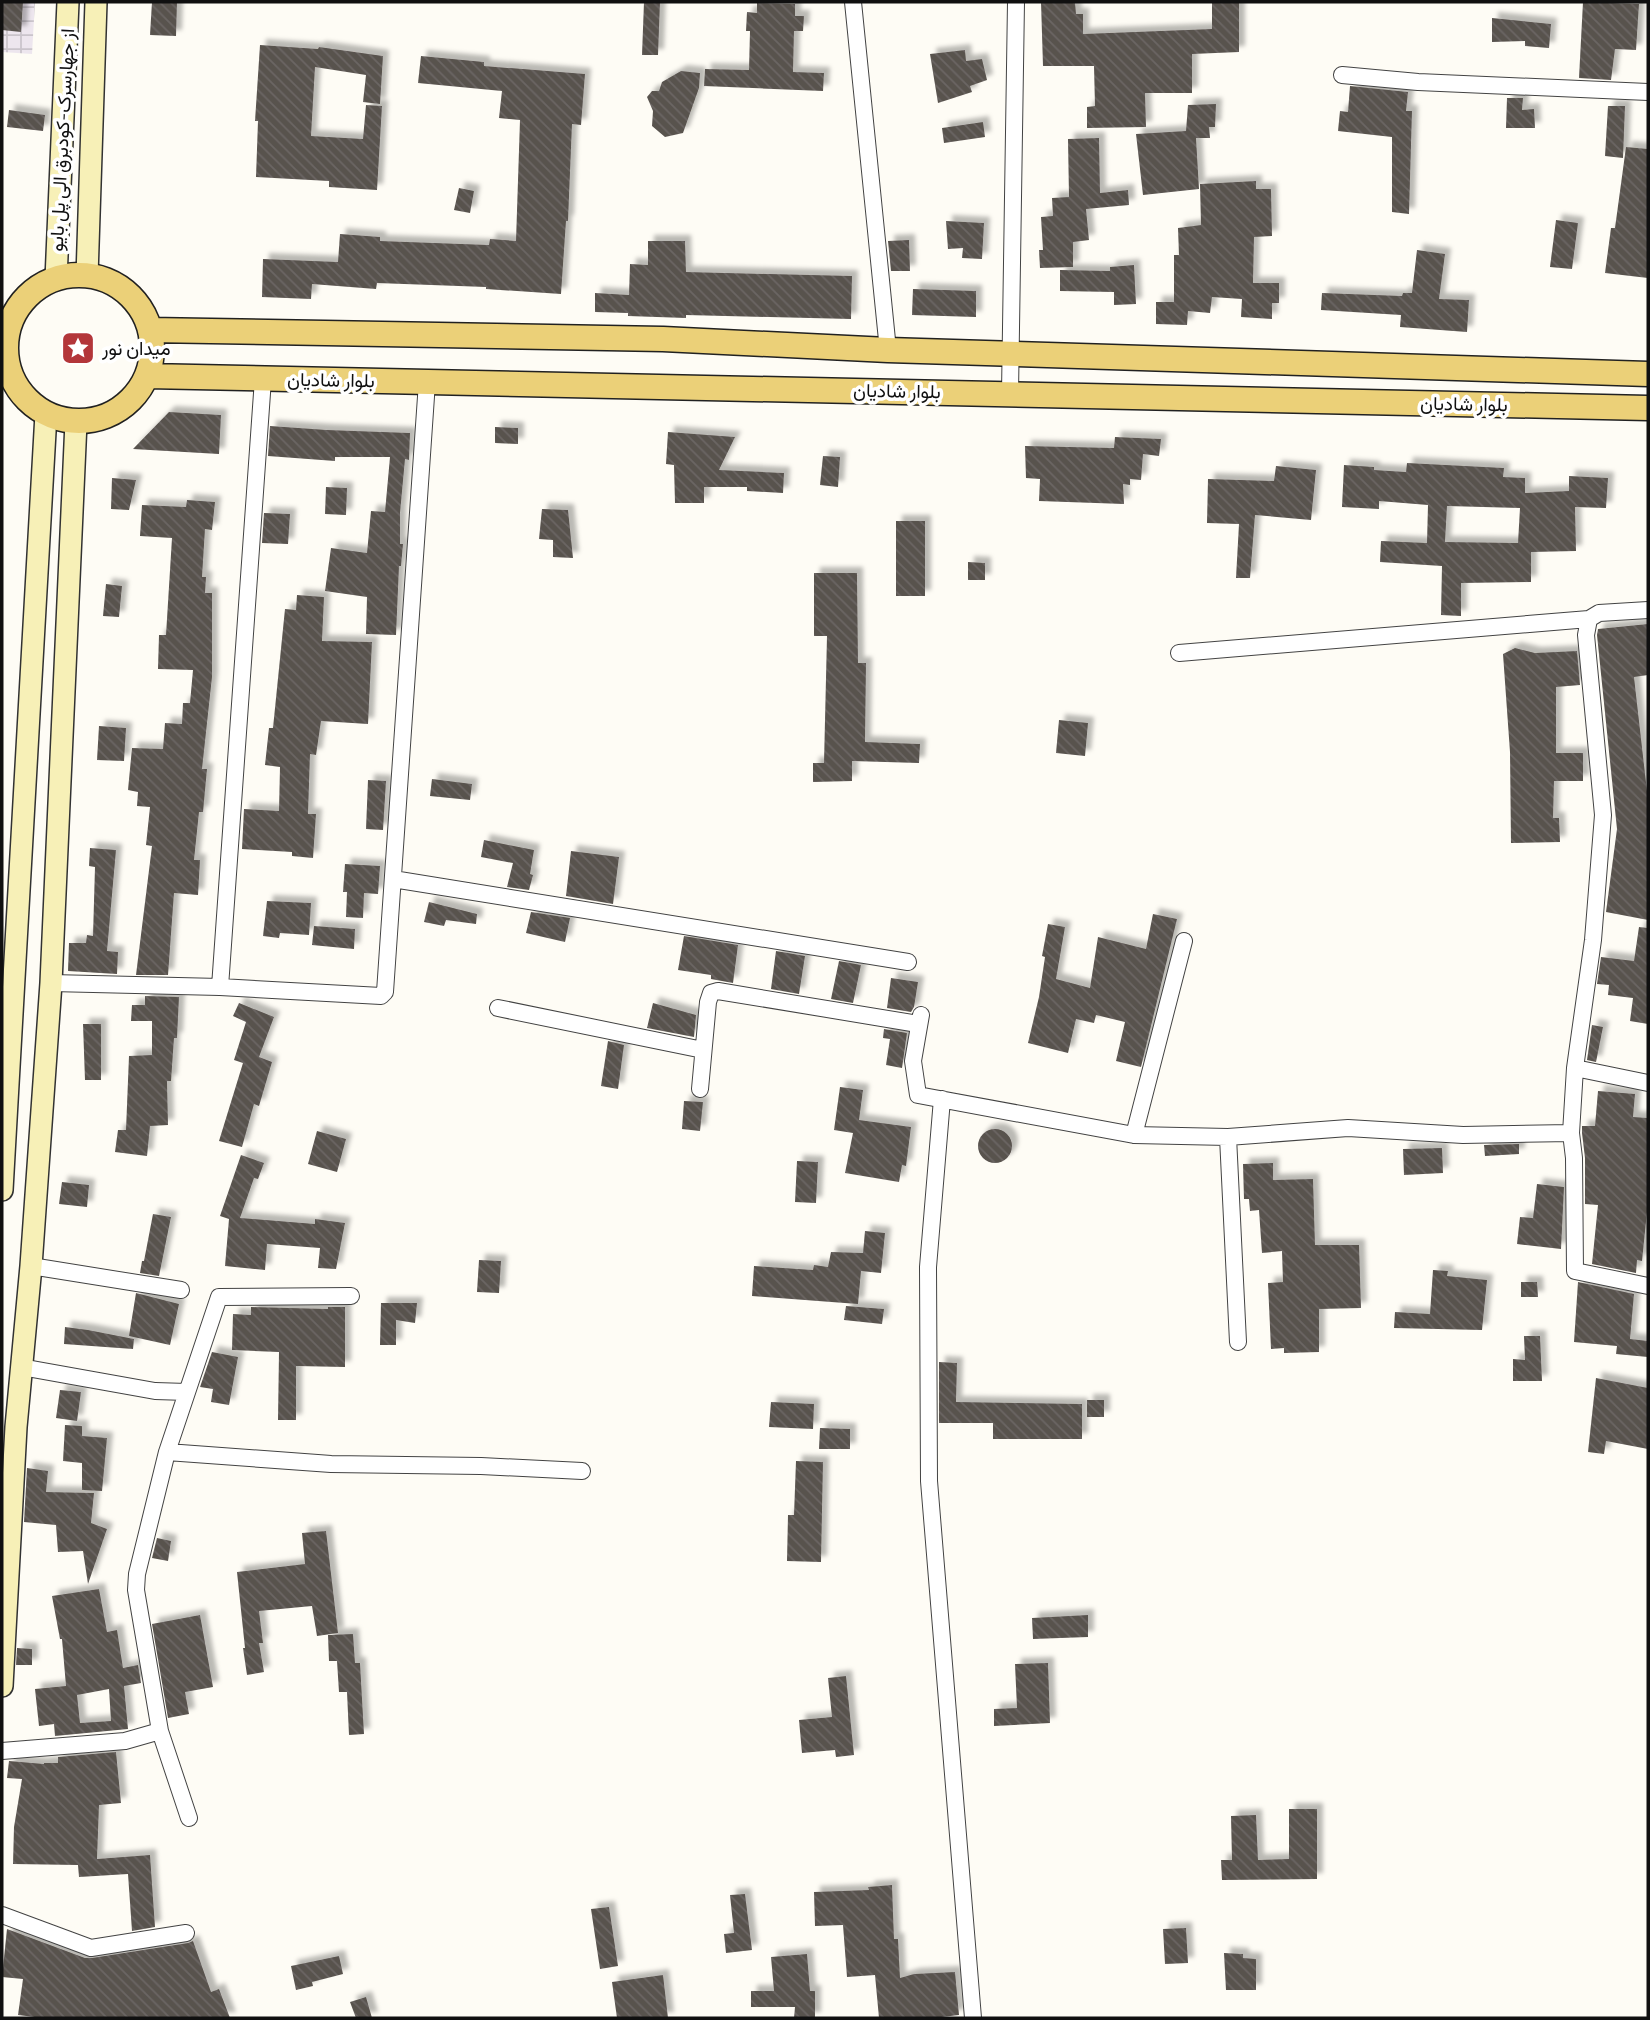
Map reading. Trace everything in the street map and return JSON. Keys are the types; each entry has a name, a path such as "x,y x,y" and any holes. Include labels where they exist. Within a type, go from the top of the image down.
{"main road":[{"path":"87,276 108,281 127,293 141,310 150,330 152,354 147,376 130,401 105,417 76,422 46,414 22,395 5,368 5,328 26,298 40,287 56,279 87,276"},
{"name":"بلوار شادیان","path":"150,330 663,339 888,350 1648,373"},
{"name":"بلوار شادیان","path":"147,376 1648,408"}],"street":[{"name":"از جهارسرک-کودبرق الی پل بایو","path":"56,279 68,2"},
{"name":"از جهارسرک-کودبرق الی پل بایو","path":"87,276 96,2"},
{"path":"853,2 888,350"},
{"path":"1010,393 1016,2"},
{"path":"1342,75 1418,82 1648,92"},
{"path":"220,987 263,379"},
{"path":"51,983 220,987 381,996 386,988 427,382"},
{"path":"2,1190 46,414"},
{"path":"2,1686 21,1367 31,1266 51,983 76,422"},
{"path":"1179,653 1589,619 1599,613 1648,610"},
{"path":"1589,619 1586,635 1603,815 1593,940 1575,1068 1571,1133 1574,1158 1575,1271 1648,1286"},
{"path":"393,878 908,962"},
{"path":"1134,1135 1184,942"},
{"path":"700,1089 708,1002 712,993 718,991 920,1019 913,1061 920,1096 1134,1135 1228,1137 1348,1128 1463,1135 1571,1133"},
{"path":"498,1008 703,1050"},
{"path":"1575,1068 1648,1083"},
{"path":"942,1099 928,1268 929,1481 973,2018"},
{"path":"1228,1137 1238,1342"},
{"path":"31,1266 181,1290"},
{"path":"189,1818 160,1731 136,1590 137,1574 167,1452 219,1297 351,1296"},
{"path":"21,1367 155,1391 187,1392"},
{"path":"167,1452 331,1464 481,1466 582,1471"},
{"path":"2,1751 125,1741 160,1731"},
{"path":"2,1915 91,1948 186,1933"}],"shaded area":[{"path":"2,2 35,2 32,54 2,52"}],"building":[{"path":"2,2 23,2 21,32 2,30"},
{"path":"152,2 177,2 176,36 150,35"},
{"path":"644,2 660,2 658,55 642,55"},
{"path":"1041,2 1075,2 1076,14 1083,14 1083,34 1212,29 1212,2 1239,2 1239,52 1192,54 1192,93 1145,93 1146,127 1087,128 1087,107 1095,106 1094,66 1043,66"},
{"path":"1583,2 1639,4 1636,50 1615,49 1611,80 1579,78"},
{"path":"757,3 795,4 795,16 804,16 803,31 794,31 793,72 824,73 823,91 704,86 705,69 749,70 750,31 746,31 747,12 757,13"},
{"path":"1492,18 1551,24 1549,48 1525,46 1525,41 1492,42"},
{"path":"260,45 319,47 383,56 380,104 363,102 366,75 315,67 311,136 363,139 366,105 382,106 377,190 329,187 329,181 256,177 258,121 255,121"},
{"path":"965,50 966,61 982,59 987,80 970,86 972,92 938,103 930,54"},
{"path":"421,56 484,62 484,66 585,74 581,125 572,124 568,221 561,294 486,287 377,283 376,289 312,284 311,299 262,297 263,259 338,262 340,234 380,237 380,241 489,245 490,239 516,241 520,120 499,118 502,91 418,83"},
{"path":"681,71 700,73 699,88 683,133 665,137 652,126 653,111 647,97 652,91 659,91 662,82"},
{"path":"1350,86 1408,92 1406,111 1412,111 1409,214 1392,212 1392,137 1338,131 1340,111 1348,112"},
{"path":"1507,98 1523,98 1522,110 1534,109 1535,128 1506,128"},
{"path":"1216,104 1215,127 1209,127 1210,138 1196,138 1199,189 1143,195 1136,134 1186,131 1188,105"},
{"path":"1608,106 1625,106 1623,158 1605,156"},
{"path":"9,110 45,115 43,131 7,127"},
{"path":"983,122 985,137 944,143 942,128"},
{"path":"1099,138 1100,193 1128,190 1129,205 1086,209 1089,240 1073,242 1073,267 1040,268 1039,250 1043,250 1041,217 1053,216 1052,198 1069,197 1068,139"},
{"path":"1626,147 1648,149 1648,278 1605,273 1611,228 1615,228"},
{"path":"1256,181 1256,189 1271,189 1272,236 1254,237 1253,283 1279,283 1279,303 1272,303 1272,319 1241,317 1242,299 1212,297 1210,313 1188,311 1187,325 1156,324 1156,302 1174,302 1174,255 1179,255 1178,228 1201,225 1200,184"},
{"path":"459,188 474,191 470,213 454,210"},
{"path":"1556,220 1578,223 1572,269 1550,267"},
{"path":"946,221 984,223 982,259 962,258 963,248 948,249"},
{"path":"909,240 910,271 891,271 888,241"},
{"path":"648,241 685,241 686,272 852,276 851,319 686,315 686,318 595,312 595,293 629,295 630,264 648,265"},
{"path":"1417,250 1445,254 1439,299 1469,300 1467,332 1400,327 1401,315 1321,310 1322,293 1402,296 1403,293 1412,293"},
{"path":"1134,265 1136,304 1114,305 1114,292 1060,291 1060,270 1110,271 1110,267"},
{"path":"913,289 976,291 976,317 912,315"},
{"path":"169,412 221,415 219,454 133,449"},
{"path":"270,426 410,433 409,460 405,459 400,513 400,544 403,544 399,566 396,635 366,634 367,597 325,591 331,548 367,553 371,511 385,512 390,457 335,457 335,461 268,456"},
{"path":"495,427 518,428 518,444 495,443"},
{"path":"668,432 735,437 719,470 784,473 783,493 747,491 747,487 704,487 704,503 675,503 674,465 666,464"},
{"path":"1115,437 1161,439 1159,456 1143,454 1141,480 1130,479 1130,485 1123,484 1124,504 1039,501 1040,479 1026,478 1025,446 1114,448"},
{"path":"823,456 840,457 838,487 820,485"},
{"path":"1407,463 1504,468 1503,477 1525,478 1525,493 1569,491 1569,476 1608,478 1606,508 1575,507 1576,551 1531,552 1531,582 1461,583 1461,616 1441,615 1442,566 1380,562 1381,541 1427,543 1428,505 1379,501 1379,509 1342,507 1344,465 1406,472","holes":["1447,506 1520,508 1518,543 1445,542"]},
{"path":"1276,466 1316,470 1311,520 1255,515 1250,578 1236,578 1239,524 1207,523 1208,479 1274,481"},
{"path":"112,478 136,480 129,510 111,509"},
{"path":"326,487 347,488 346,515 325,514"},
{"path":"187,500 215,502 212,530 205,529 202,577 206,577 205,593 212,593 212,677 202,769 207,769 203,812 199,812 194,860 200,860 198,895 174,893 168,975 136,975 152,846 146,845 150,807 137,806 138,792 128,790 132,748 163,749 165,723 182,724 183,703 190,703 193,670 158,669 159,635 166,635 172,538 140,536 142,505 186,507"},
{"path":"542,509 568,510 573,558 553,557 553,540 539,539"},
{"path":"264,513 290,514 288,544 262,543"},
{"path":"896,521 925,521 925,596 896,596"},
{"path":"968,562 985,563 985,580 968,580"},
{"path":"814,573 857,573 858,663 866,663 865,742 920,744 919,763 852,761 852,781 813,782 813,763 824,763 827,636 814,636"},
{"path":"106,584 122,586 119,617 103,616"},
{"path":"297,595 324,597 322,641 372,642 368,724 321,721 316,755 310,754 308,814 316,814 313,858 292,856 292,852 242,849 244,809 279,811 280,767 265,765 269,728 273,728 285,609 296,610"},
{"path":"1648,624 1648,675 1634,677 1648,800 1648,920 1606,912 1617,829 1597,635 1598,629"},
{"path":"1515,648 1535,653 1577,651 1580,685 1556,687 1556,753 1583,753 1583,781 1554,781 1553,818 1559,818 1560,842 1511,843 1510,752 1503,654"},
{"path":"1059,720 1088,723 1085,756 1056,753"},
{"path":"99,726 126,728 124,761 97,760"},
{"path":"432,779 472,784 470,800 430,796"},
{"path":"368,780 386,781 383,830 366,829"},
{"path":"484,840 534,850 530,874 533,875 529,890 507,887 513,863 481,857"},
{"path":"90,848 116,850 107,951 118,952 117,974 68,971 69,943 86,943 87,935 93,936 95,867 89,866"},
{"path":"571,851 619,857 613,904 566,896"},
{"path":"345,864 380,866 378,894 364,893 363,918 346,917 347,892 343,892"},
{"path":"267,901 311,903 309,935 280,933 279,938 263,936"},
{"path":"429,902 477,914 476,924 446,920 444,926 424,922"},
{"path":"531,912 570,918 565,942 526,933"},
{"path":"1153,914 1177,919 1141,1067 1116,1061 1125,1022 1096,1015 1094,1023 1076,1019 1068,1053 1028,1043 1039,997 1048,924 1065,927 1056,979 1090,988 1098,937 1146,949"},
{"path":"314,926 355,929 354,949 312,945"},
{"path":"1639,927 1648,928 1648,1024 1630,1021 1633,998 1608,995 1609,985 1597,984 1601,957 1634,961"},
{"path":"684,936 738,945 733,983 711,979 711,975 678,970"},
{"path":"776,951 805,956 799,994 771,989"},
{"path":"839,961 861,965 853,1003 831,999"},
{"path":"891,978 918,982 911,1012 887,1008"},
{"path":"145,996 179,997 171,1081 167,1081 168,1125 150,1126 147,1156 115,1152 118,1130 126,1130 129,1056 152,1055 152,1021 131,1021 132,1005 145,1005"},
{"path":"239,1003 274,1017 259,1057 272,1062 259,1106 254,1104 242,1147 219,1141 243,1063 234,1060 246,1022 233,1016"},
{"path":"653,1003 696,1015 694,1037 647,1028"},
{"path":"83,1024 101,1024 101,1080 85,1080"},
{"path":"1592,1025 1603,1027 1596,1062 1587,1060"},
{"path":"884,1029 907,1033 902,1068 886,1065 890,1039 883,1038"},
{"path":"608,1041 624,1045 618,1089 601,1086"},
{"path":"840,1087 863,1090 859,1120 911,1127 906,1166 902,1165 899,1182 845,1173 853,1133 834,1130"},
{"path":"1598,1091 1635,1094 1633,1117 1648,1118 1648,1202 1642,1261 1637,1260 1636,1273 1592,1264 1598,1205 1585,1204 1582,1126 1595,1126"},
{"path":"684,1101 703,1102 700,1131 682,1129"},
{"path":"995,1129 1007,1134 1012,1146 1007,1158 995,1163 983,1158 978,1146 983,1134"},
{"path":"317,1131 346,1139 337,1172 308,1164"},
{"path":"1519,1144 1519,1154 1485,1156 1484,1145"},
{"path":"1442,1148 1443,1173 1404,1175 1403,1149"},
{"path":"241,1155 264,1163 258,1179 254,1178 240,1218 315,1224 315,1219 345,1223 336,1269 318,1268 320,1248 267,1244 265,1270 225,1266 229,1219 220,1216"},
{"path":"797,1161 818,1162 816,1203 795,1202"},
{"path":"1273,1163 1273,1180 1313,1179 1315,1245 1359,1245 1361,1308 1319,1309 1319,1352 1284,1353 1284,1348 1271,1349 1268,1283 1283,1282 1282,1251 1262,1253 1259,1210 1250,1211 1249,1199 1244,1199 1243,1164"},
{"path":"62,1182 89,1185 87,1207 59,1204"},
{"path":"1537,1184 1564,1187 1561,1249 1517,1244 1520,1217 1533,1218"},
{"path":"153,1214 171,1217 159,1276 140,1273"},
{"path":"865,1231 885,1233 881,1273 861,1271 858,1304 752,1296 754,1266 813,1270 814,1265 828,1267 831,1252 863,1253"},
{"path":"479,1260 501,1261 499,1293 477,1292"},
{"path":"1433,1270 1448,1271 1447,1276 1487,1280 1482,1330 1394,1328 1395,1312 1430,1314"},
{"path":"1521,1282 1537,1282 1538,1297 1521,1297"},
{"path":"1578,1282 1634,1294 1630,1339 1648,1341 1648,1357 1616,1354 1617,1346 1574,1342"},
{"path":"136,1293 179,1304 170,1345 129,1336"},
{"path":"381,1303 417,1303 415,1323 396,1320 396,1345 380,1345"},
{"path":"846,1306 884,1309 882,1324 844,1320"},
{"path":"251,1307 345,1307 345,1367 296,1366 296,1420 278,1420 279,1352 232,1350 233,1314 251,1315"},
{"path":"65,1327 134,1339 133,1349 64,1344"},
{"path":"1524,1336 1540,1336 1542,1381 1513,1381 1513,1359 1525,1360"},
{"path":"212,1352 238,1357 229,1405 211,1402 213,1389 200,1387"},
{"path":"939,1362 957,1363 956,1402 1082,1404 1082,1439 993,1439 993,1423 939,1423"},
{"path":"1596,1378 1648,1388 1648,1449 1606,1441 1604,1454 1588,1452"},
{"path":"60,1390 81,1392 77,1421 56,1418"},
{"path":"1087,1400 1104,1400 1104,1417 1087,1417"},
{"path":"771,1402 814,1404 813,1429 769,1427"},
{"path":"65,1425 82,1426 82,1436 107,1438 102,1491 82,1490 82,1463 63,1461"},
{"path":"820,1428 850,1429 850,1449 819,1449"},
{"path":"796,1461 823,1462 821,1562 787,1561 788,1515 794,1515"},
{"path":"27,1468 48,1471 46,1492 94,1493 91,1523 107,1529 88,1584 83,1551 58,1552 56,1525 24,1522"},
{"path":"326,1531 338,1633 317,1636 312,1606 259,1611 263,1643 259,1643 264,1672 247,1675 237,1572 305,1564 302,1533"},
{"path":"157,1538 171,1541 168,1561 152,1558"},
{"path":"99,1589 107,1632 117,1630 123,1668 138,1665 141,1683 124,1686 128,1729 55,1736 54,1724 39,1726 35,1689 66,1686 62,1639 52,1596","holes":["109,1689 111,1721 80,1723 77,1695"]},
{"path":"200,1615 213,1687 185,1692 189,1714 168,1718 152,1624"},
{"path":"1088,1615 1088,1637 1033,1639 1032,1618"},
{"path":"353,1634 355,1663 360,1663 364,1734 349,1735 347,1692 339,1692 337,1661 329,1661 328,1635"},
{"path":"17,1648 32,1649 32,1665 16,1665"},
{"path":"1048,1663 1050,1723 994,1726 994,1709 1017,1708 1015,1664"},
{"path":"846,1676 854,1755 836,1757 835,1750 802,1753 799,1720 832,1717 828,1678"},
{"path":"116,1752 121,1803 99,1805 97,1859 150,1855 155,1927 132,1931 128,1874 79,1877 78,1865 13,1864 14,1827 22,1779 7,1778 9,1761 58,1763 58,1757"},
{"path":"1289,1809 1317,1809 1317,1879 1222,1880 1221,1860 1232,1860 1231,1816 1256,1815 1258,1860 1289,1859"},
{"path":"892,1885 894,1939 898,1939 900,1978 914,1974 955,1972 959,2015 879,2018 875,1975 847,1977 843,1925 815,1926 814,1892 869,1890 868,1887"},
{"path":"745,1894 752,1950 726,1953 724,1934 734,1933 730,1895"},
{"path":"609,1907 618,1966 600,1969 591,1909"},
{"path":"1186,1928 1188,1963 1165,1964 1163,1929"},
{"path":"7,1929 85,1958 193,1941 211,1992 219,1989 230,2018 43,2018 18,2015 23,1979 2,1977"},
{"path":"1224,1953 1243,1954 1243,1958 1256,1959 1256,1990 1226,1990"},
{"path":"807,1954 810,1991 815,1991 815,2018 794,2018 795,2007 751,2007 751,1991 774,1991 771,1957"},
{"path":"339,1956 343,1974 312,1982 313,1986 296,1990 291,1966"},
{"path":"663,1975 668,2018 617,2018 612,1982"},
{"path":"366,1997 372,2018 356,2018 350,2002"}],"place":[{"name":"میدان نور","path":"78,348"}]}
